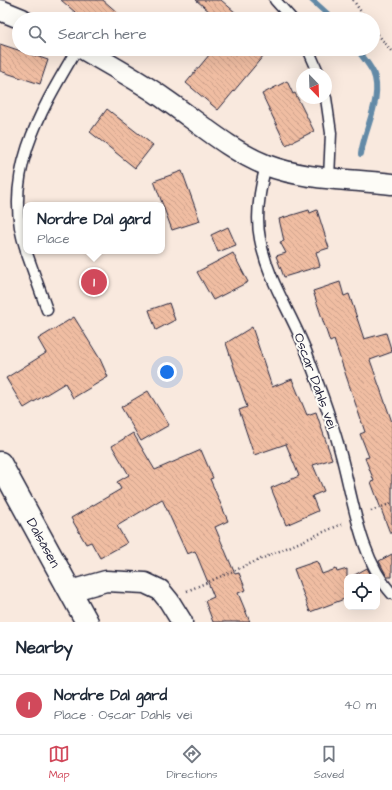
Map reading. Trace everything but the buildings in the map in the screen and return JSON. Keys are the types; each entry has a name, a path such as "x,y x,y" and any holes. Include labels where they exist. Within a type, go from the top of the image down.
{"street":[{"path":"0,10 12,15"},
{"path":"95,56 166,99 191,119 244,154 266,165 296,173 329,178 392,184"},
{"name":"Dalsåsen","path":"0,463 87,622"},
{"path":"70,591 106,581 145,583 160,590 182,622"}],"lane":[{"path":"275,0 286,12"},
{"path":"23,242 15,199 18,176 27,144 41,113 73,56"},
{"path":"311,56 316,68"},
{"path":"327,104 331,133 329,178"},
{"name":"Oscar Dahls vei","path":"266,165 261,182 259,205 260,238 266,263 274,284 309,357 340,450 356,517 365,545 378,572 392,594"},
{"path":"27,254 47,310"}],"path":[{"path":"353,0 361,12"},
{"path":"380,37 392,52"},
{"path":"169,601 241,566 392,503"}],"waterway":[{"path":"312,0 325,12"},
{"path":"361,154 375,102 376,92 376,82 373,72 362,56"}],"place":[{"name":"Nordre Dal gård","path":"94,282"}]}
